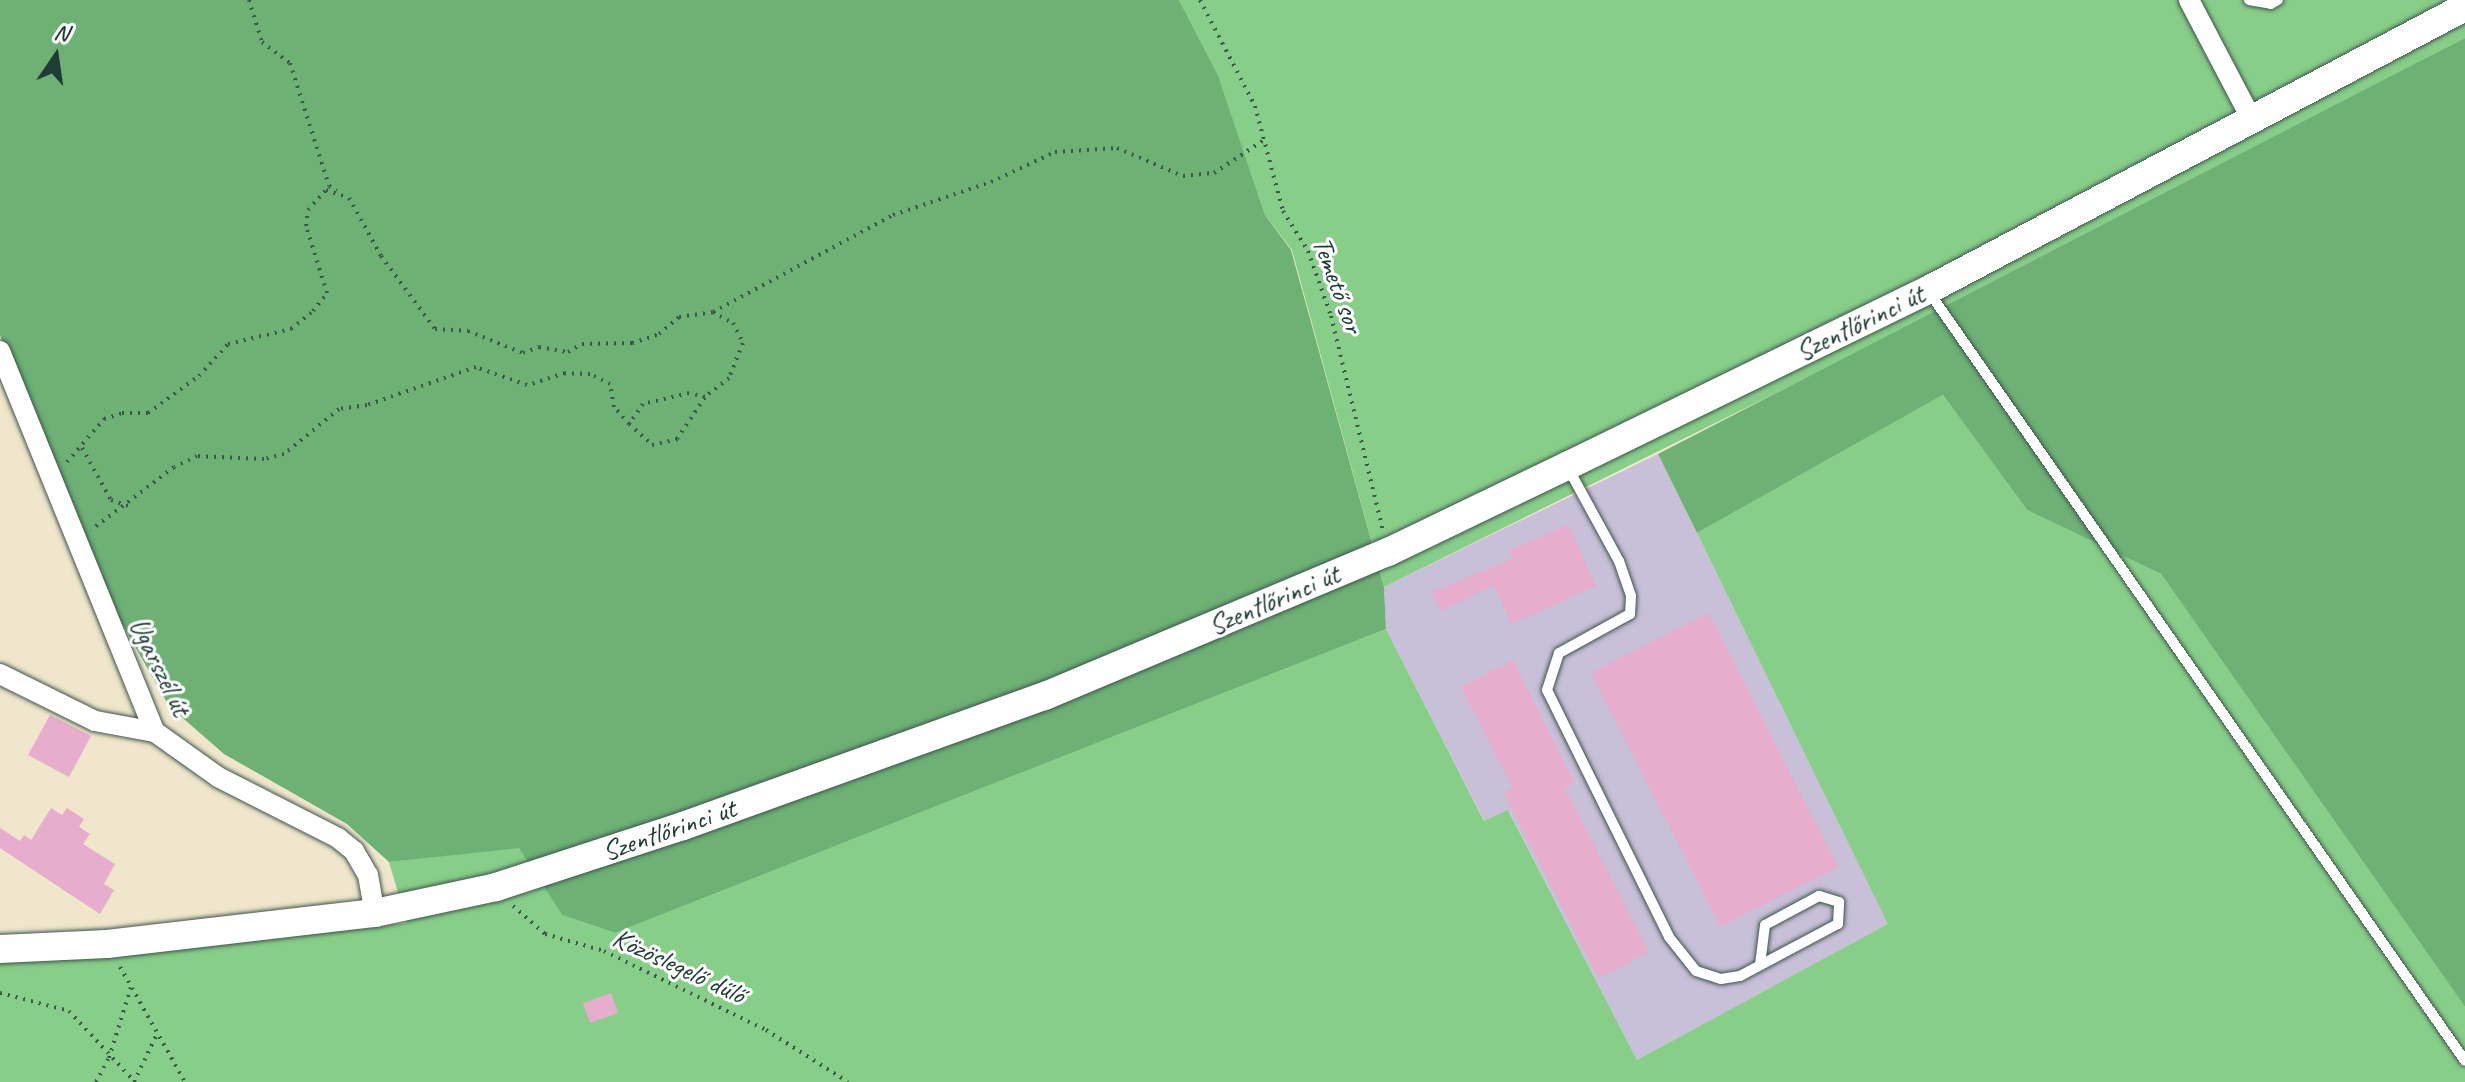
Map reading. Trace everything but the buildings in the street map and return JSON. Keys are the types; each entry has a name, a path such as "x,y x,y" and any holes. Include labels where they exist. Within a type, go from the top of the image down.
{"main road":[{"name":"Szentlőrinci út","path":"0,949 107,944 375,913 496,887 683,826 1045,696 1388,552 1567,466 1928,290 2465,7"}],"street":[{"path":"2197,3 2251,118"},
{"name":"Ugarszél út","path":"0,351 155,732 218,777 346,844 368,875 375,913"},
{"path":"0,674 95,721 155,732"}],"lane":[{"path":"2249,0 2278,0"},
{"path":"1928,290 2465,1061"},
{"path":"1567,466 1619,561 1631,596 1630,614 1559,653 1547,690 1669,937 1696,971 1721,979 1760,965 1838,924 1843,910 1837,899 1819,896 1765,925 1760,965"}],"path":[{"path":"249,0 262,42 290,63 329,186 349,198 381,256 435,329 468,331 523,353 539,347 568,352 582,344 632,343 659,334 679,317 713,312 893,215 991,182 1055,152 1117,148 1183,176 1214,173 1264,140"},
{"name":"Temető sor","path":"1200,0 1255,106 1283,211 1308,251 1331,316 1388,552"},
{"path":"50,476 82,448 104,419 160,406 164,397 199,376 228,344 291,329 313,311 327,293 306,226 308,210 326,190 338,191"},
{"path":"75,541 128,506 174,467 197,456 264,459 284,454 339,409 367,405 476,367 527,385 565,373 590,374 610,384 614,407 652,445 677,439 705,397 729,378 743,343 733,323 713,312"},
{"path":"629,424 643,404 689,393 705,397"},
{"path":"82,448 111,500 128,506"},
{"name":"Közöslegelő dűlő","path":"496,887 523,918 545,934 604,951 766,1030 848,1082"},
{"path":"107,944 185,1082"},
{"path":"96,1082 109,1058 131,987"},
{"path":"0,993 69,1011 109,1058 135,1082 158,1033"}],"shaded area":[{"path":"1658,454 1889,924 1637,1060 1509,811 1485,822 1386,629 1384,587"}],"green space":[{"path":"0,0 1179,0 1218,75 1265,215 1291,250 1384,587 1386,629 615,933 562,915 519,848 389,862 347,824 224,754 169,706 75,541 0,335"},
{"path":"1179,0 2465,0 2465,38 1968,298 1384,587 1292,250 1265,215 1218,75"},
{"path":"2465,38 2465,1007 2161,574 2027,510 1943,395 1697,533 1658,454"},
{"path":"1943,395 2027,510 2161,574 2465,1007 2465,1082 0,1082 0,960 95,958 407,923 389,862 519,847 562,915 615,933 1386,629 1484,821 1508,810 1637,1060 1888,924 1697,533"}]}
